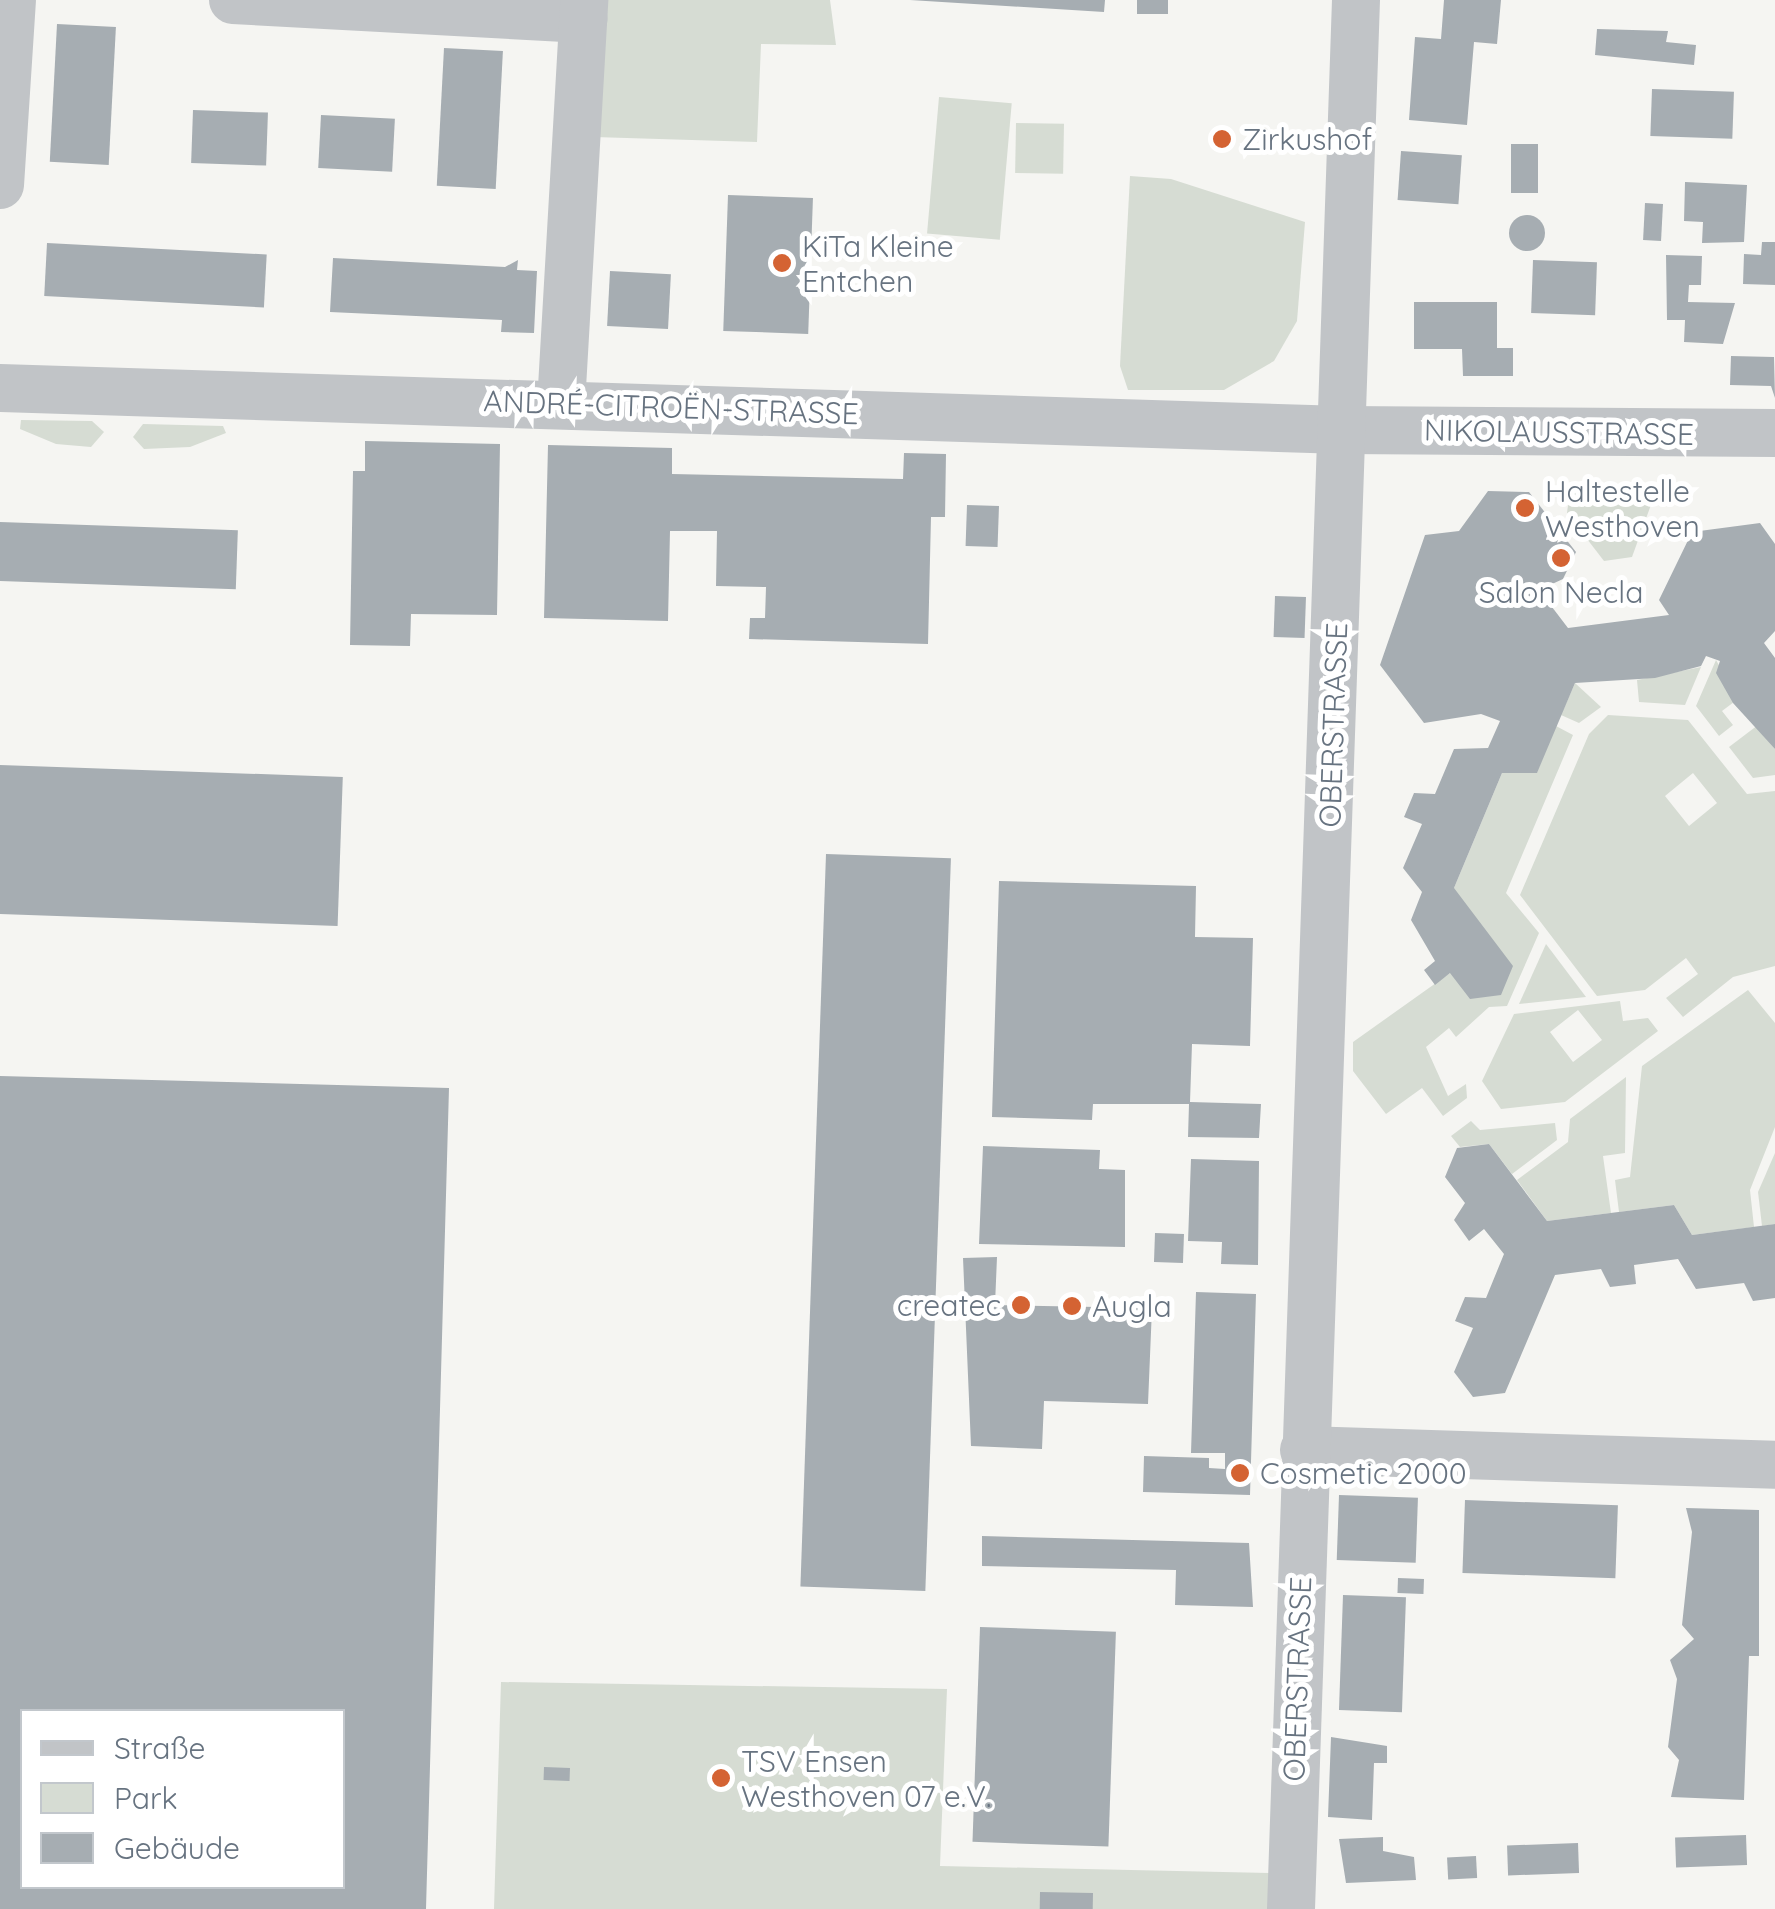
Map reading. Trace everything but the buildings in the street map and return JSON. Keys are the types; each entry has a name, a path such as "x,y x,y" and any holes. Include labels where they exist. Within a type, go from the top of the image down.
{"street":[{"path":"0,185 12,0"},
{"path":"233,0 583,10 560,405"},
{"name":"OBERSTRASSE","path":"1291,1909 1356,0"},
{"name":"ANDRÉ-CITROËN-STRASSE","path":"0,388 1342,430"},
{"name":"NIKOLAUSSTRASSE","path":"1342,430 1775,433"},
{"path":"1304,1450 1775,1464"}],"green space":[{"path":"601,0 830,0 836,45 761,44 757,142 594,137"},
{"path":"939,97 1012,103 1000,240 927,233"},
{"path":"1016,123 1064,124 1063,174 1015,173"},
{"path":"1130,176 1171,179 1305,222 1297,321 1274,361 1224,390 1128,390 1120,366"},
{"path":"21,420 92,421 104,432 91,447 56,444 20,429"},
{"path":"143,424 223,426 226,433 190,447 144,449 133,437"},
{"path":"1570,490 1656,491 1632,557 1604,561 1567,513"},
{"path":"1716,660 1738,699 1722,711 1733,725 1719,736 1696,706"},
{"path":"1701,667 1685,705 1639,702 1637,680"},
{"path":"1575,683 1601,707 1579,723 1561,715"},
{"path":"1608,715 1688,720 1747,794 1775,791 1775,966 1733,977 1683,1017 1666,998 1698,974 1686,958 1645,990 1597,996 1520,895 1589,734","holes":["1693,773 1717,803 1689,826 1665,796"]},
{"path":"1758,725 1775,749 1775,775 1753,778 1729,747"},
{"path":"1556,726 1573,735 1506,893 1539,933 1507,1006 1489,1007 1456,1037 1449,1028 1426,1047 1448,1096 1466,1084 1467,1098 1443,1116 1422,1088 1386,1114 1353,1071 1353,1042 1450,973 1454,888 1502,773 1537,772"},
{"path":"1546,944 1586,997 1519,1004"},
{"path":"1748,990 1775,1023 1775,1127 1750,1190 1754,1227 1692,1235 1674,1205 1619,1212 1615,1180 1630,1177 1642,1066"},
{"path":"1620,1001 1623,1021 1648,1018 1658,1031 1565,1102 1501,1109 1482,1081 1514,1014","holes":["1578,1010 1602,1040 1573,1062 1550,1032"]},
{"path":"1626,1077 1625,1153 1603,1156 1611,1213 1547,1221 1517,1180 1568,1142 1570,1119"},
{"path":"1471,1121 1480,1130 1555,1123 1557,1140 1512,1174 1489,1144 1460,1147 1451,1136"},
{"path":"1775,1153 1775,1224 1762,1226 1758,1192"},
{"name":"TSV Ensen Westhoven 07 e.V.","path":"501,1682 947,1689 940,1866 1269,1873 1270,1909 494,1909"}],"place":[{"name":"Zirkushof","path":"1222,139"},
{"name":"KiTa Kleine Entchen","path":"782,263"},
{"name":"Haltestelle Westhoven","path":"1525,508"},
{"name":"Salon Necla","path":"1561,558"},
{"name":"createc","path":"1021,1305"},
{"name":"Augla","path":"1072,1306"},
{"name":"Cosmetic 2000","path":"1240,1473"},
{"name":"TSV Ensen Westhoven 07 e.V.","path":"721,1778"}]}
